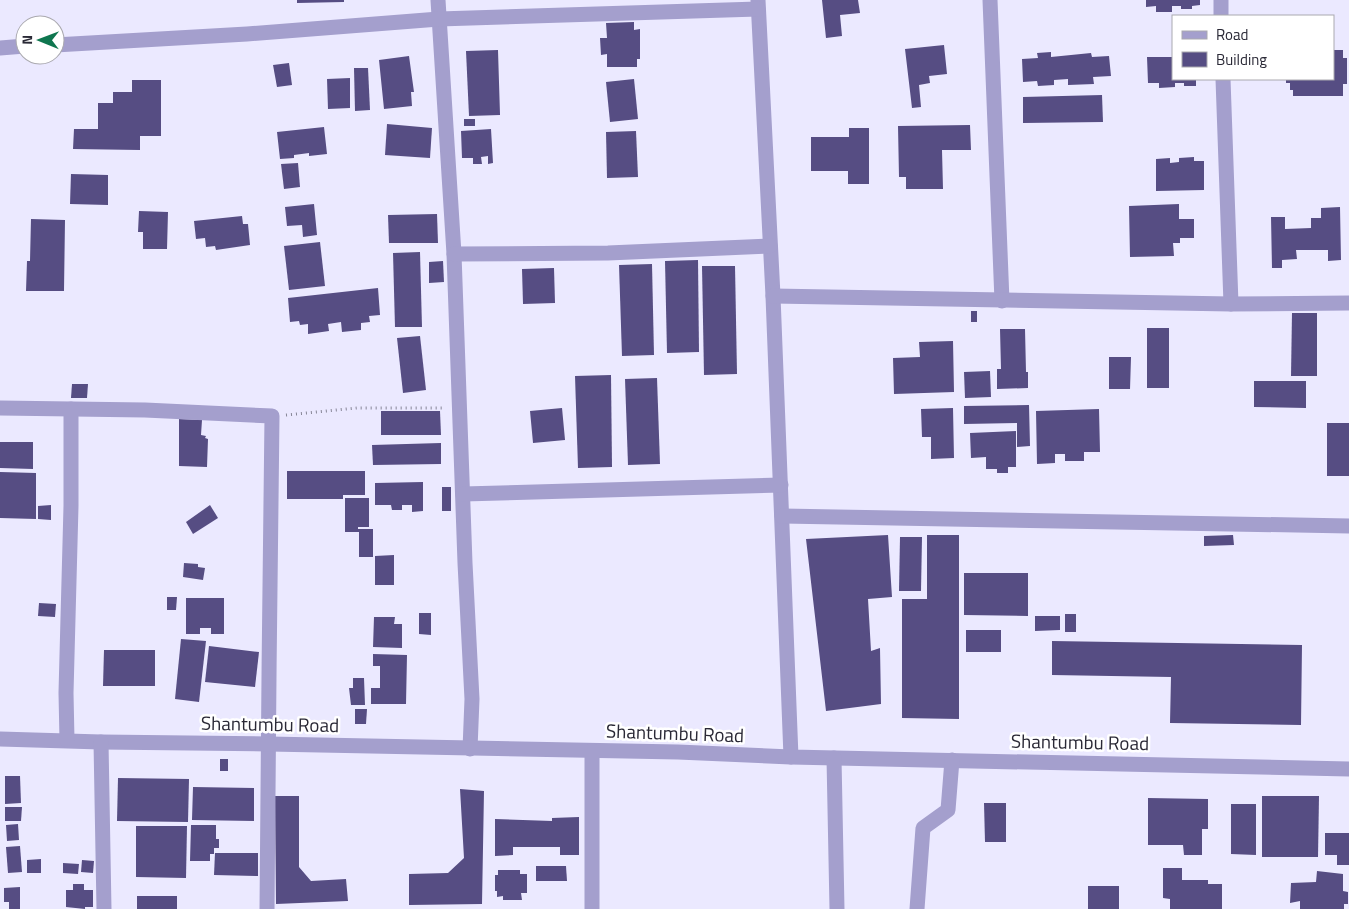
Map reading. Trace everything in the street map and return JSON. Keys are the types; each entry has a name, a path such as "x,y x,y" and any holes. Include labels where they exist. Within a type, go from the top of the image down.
{"street":[{"path":"438,0 454,254 472,699 470,749"},
{"path":"990,0 1002,301"},
{"path":"1221,0 1221,15"},
{"path":"65,44 247,34 438,19 758,4 773,296 791,757"},
{"path":"0,48 15,47"},
{"path":"1223,80 1231,304"},
{"path":"454,254 608,253 770,246"},
{"path":"773,296 1231,304 1349,303"},
{"path":"0,408 71,408 272,416 268,642 267,909"},
{"path":"67,740 71,408"},
{"path":"463,494 781,485"},
{"path":"782,516 1349,526"},
{"name":"Shantumbu Road","path":"0,739 1349,769"},
{"path":"101,742 104,909"},
{"path":"592,751 592,909"},
{"path":"834,758 838,909"},
{"path":"917,909 923,828 948,810 952,760"}],"path":[{"path":"272,416 357,408 460,407"}],"building":[{"path":"297,0 344,0 344,2 297,3"},
{"path":"822,0 858,0 860,13 840,15 842,36 826,38"},
{"path":"1146,0 1200,0 1200,5 1192,6 1192,9 1181,9 1181,6 1172,6 1172,12 1156,12 1156,6 1146,7"},
{"path":"634,22 634,30 640,29 640,59 637,59 637,67 607,67 607,54 601,55 600,38 607,38 606,23"},
{"path":"944,45 947,74 929,76 930,83 919,85 921,107 912,108 905,49"},
{"path":"498,50 500,115 469,116 466,51"},
{"path":"1334,50 1343,50 1343,58 1347,58 1347,84 1343,84 1343,96 1293,96 1293,90 1290,90 1290,83 1286,83 1286,80 1334,80"},
{"path":"1051,52 1051,57 1091,53 1092,57 1109,56 1111,76 1093,77 1094,84 1068,85 1068,79 1054,80 1054,85 1038,86 1037,81 1023,82 1022,59 1038,58 1037,53"},
{"path":"409,56 414,92 411,92 412,106 384,109 379,60"},
{"path":"1147,57 1172,57 1172,80 1196,80 1196,86 1184,86 1184,83 1175,83 1175,87 1159,88 1159,83 1148,83"},
{"path":"289,63 292,85 277,87 273,65"},
{"path":"354,68 368,68 370,110 355,111"},
{"path":"350,78 350,108 328,109 327,79"},
{"path":"634,79 638,119 610,122 606,82"},
{"path":"132,80 161,80 161,136 140,136 140,150 73,149 74,129 98,129 98,103 113,103 113,92 132,92"},
{"path":"1102,95 1103,122 1023,123 1023,97"},
{"path":"464,119 475,119 475,126 464,126"},
{"path":"387,124 432,128 430,158 385,155"},
{"path":"970,125 971,150 942,150 943,189 906,189 906,177 899,177 898,126"},
{"path":"324,127 327,154 309,156 309,153 294,155 294,158 280,159 277,132"},
{"path":"849,128 869,128 869,184 848,184 848,171 811,171 811,137 849,137"},
{"path":"491,129 493,163 488,164 488,156 481,157 482,164 473,164 473,158 462,158 461,131"},
{"path":"636,131 638,177 607,178 606,132"},
{"path":"1194,157 1194,161 1204,161 1204,190 1156,191 1156,159 1170,158 1170,163 1179,162 1179,158"},
{"path":"298,163 300,187 284,189 281,164"},
{"path":"71,174 108,175 108,205 70,204"},
{"path":"314,204 317,235 303,237 302,225 287,226 285,207"},
{"path":"1179,204 1179,219 1194,219 1194,238 1180,238 1180,243 1173,243 1174,256 1130,257 1129,206"},
{"path":"1340,207 1341,260 1328,261 1328,250 1296,250 1297,259 1282,260 1282,268 1272,268 1271,217 1285,217 1285,229 1311,228 1311,218 1321,218 1321,208"},
{"path":"139,211 168,212 167,249 143,249 143,232 138,232"},
{"path":"437,214 438,243 389,243 388,215"},
{"path":"242,216 243,224 248,224 250,245 216,250 215,246 206,247 205,238 196,239 194,221"},
{"path":"31,219 65,220 64,291 26,291 27,261 30,261"},
{"path":"320,242 325,286 289,290 284,246"},
{"path":"420,252 422,327 395,327 393,253"},
{"path":"698,260 699,352 667,353 665,261"},
{"path":"443,261 444,282 429,283 429,262"},
{"path":"652,264 654,355 622,356 619,265"},
{"path":"702,266 735,266 737,374 704,375"},
{"path":"554,268 555,303 523,304 522,269"},
{"path":"378,288 380,315 369,316 370,322 361,323 361,330 342,332 341,322 328,324 329,331 308,334 308,324 300,325 299,321 290,322 288,298"},
{"path":"971,311 977,311 977,322 971,322"},
{"path":"1292,313 1317,313 1317,376 1291,376"},
{"path":"1147,328 1169,328 1169,388 1147,388"},
{"path":"1000,329 1025,329 1028,388 997,389 997,369 1001,369"},
{"path":"420,336 426,390 403,393 397,338"},
{"path":"953,341 954,392 894,394 893,358 920,357 919,342"},
{"path":"1109,357 1131,357 1130,389 1109,389"},
{"path":"990,371 991,397 965,398 964,372"},
{"path":"611,375 612,467 578,468 575,376"},
{"path":"657,378 660,464 628,465 625,379"},
{"path":"1254,381 1306,381 1306,408 1254,407"},
{"path":"72,384 88,384 87,398 71,398"},
{"path":"1029,405 1030,446 1017,447 1017,423 964,424 964,406"},
{"path":"562,408 565,440 533,443 530,411"},
{"path":"953,408 954,458 931,459 931,437 922,437 921,409"},
{"path":"1099,409 1100,452 1084,452 1084,461 1065,461 1065,454 1055,454 1055,463 1037,464 1036,411"},
{"path":"381,411 440,411 441,435 381,435"},
{"path":"179,419 202,420 201,435 206,436 205,438 208,439 207,467 179,466"},
{"path":"1327,423 1349,423 1349,476 1327,476"},
{"path":"1016,431 1016,467 1008,467 1008,473 997,473 997,469 986,469 986,457 971,458 970,433"},
{"path":"0,442 33,442 33,469 0,468"},
{"path":"441,443 441,464 373,465 372,445"},
{"path":"287,471 365,471 365,495 343,495 343,499 287,499"},
{"path":"0,472 36,473 36,519 0,518"},
{"path":"423,482 423,511 412,512 412,505 402,505 402,510 392,510 391,505 375,505 375,483"},
{"path":"442,487 451,487 451,511 442,511"},
{"path":"345,498 369,498 369,527 358,527 358,529 373,529 373,557 359,557 359,532 345,532"},
{"path":"51,505 51,520 38,519 38,506"},
{"path":"210,505 218,518 193,534 186,522"},
{"path":"888,535 892,597 868,599 871,651 880,648 881,704 826,711 806,539"},
{"path":"927,535 959,535 959,719 902,718 902,599 927,599"},
{"path":"1233,535 1234,545 1204,546 1204,536"},
{"path":"900,537 922,537 921,591 899,591"},
{"path":"394,555 394,585 375,585 375,556"},
{"path":"184,563 198,564 198,567 205,568 203,580 183,577"},
{"path":"964,573 1028,573 1028,616 964,615"},
{"path":"167,597 177,597 176,610 167,610"},
{"path":"186,598 224,598 224,634 211,634 211,628 200,628 200,634 186,634"},
{"path":"39,603 56,604 55,617 38,616"},
{"path":"419,613 431,613 431,635 419,634"},
{"path":"1065,614 1076,614 1076,632 1065,632"},
{"path":"1035,616 1060,616 1060,630 1035,631"},
{"path":"374,617 395,617 394,624 402,624 402,648 373,647"},
{"path":"966,630 1001,630 1001,652 966,652"},
{"path":"181,639 206,641 199,702 175,699"},
{"path":"1052,641 1302,645 1301,725 1170,723 1171,677 1052,675"},
{"path":"209,646 259,652 255,687 205,682"},
{"path":"104,650 155,650 155,686 103,686"},
{"path":"373,654 407,655 406,704 371,704 371,688 380,688 380,666 373,666"},
{"path":"353,678 364,678 365,705 351,705 349,688 353,688"},
{"path":"355,709 367,709 366,724 355,724"},
{"path":"220,759 228,759 228,771 220,771"},
{"path":"5,776 20,776 21,803 5,804"},
{"path":"118,778 189,779 188,822 117,821"},
{"path":"193,787 254,788 254,821 192,820"},
{"path":"460,789 484,791 482,904 409,905 409,874 448,873 464,858"},
{"path":"275,796 299,796 299,867 311,881 346,879 348,901 276,904"},
{"path":"1262,796 1319,796 1318,857 1262,857"},
{"path":"1148,798 1208,799 1208,829 1202,829 1202,855 1184,855 1183,845 1148,845"},
{"path":"984,803 1006,803 1006,842 985,842"},
{"path":"1231,804 1256,804 1256,855 1231,854"},
{"path":"5,807 22,807 21,821 5,821"},
{"path":"579,817 579,855 560,855 560,847 513,847 513,855 495,856 495,819 552,821 552,818"},
{"path":"18,824 19,840 7,841 6,825"},
{"path":"191,825 216,825 216,839 219,839 219,848 214,848 214,854 210,854 210,861 190,861"},
{"path":"136,826 187,826 186,878 136,877"},
{"path":"1325,833 1349,833 1349,865 1337,865 1337,855 1325,855"},
{"path":"20,846 22,872 8,873 6,847"},
{"path":"215,853 258,853 258,876 214,875"},
{"path":"41,859 41,873 27,873 27,860"},
{"path":"82,860 94,861 93,873 81,872"},
{"path":"63,863 79,864 78,874 63,873"},
{"path":"536,866 566,866 567,881 536,881"},
{"path":"1163,868 1182,868 1182,880 1208,880 1208,884 1222,884 1222,909 1170,909 1170,899 1163,898"},
{"path":"498,870 520,870 520,874 527,874 527,893 521,893 522,900 503,900 503,896 497,897 495,875 498,875"},
{"path":"1317,871 1343,874 1343,891 1348,892 1348,904 1344,904 1344,909 1300,909 1300,901 1290,903 1291,883 1316,882"},
{"path":"73,884 84,884 84,890 93,890 93,907 85,907 85,909 66,907 66,890 73,890"},
{"path":"1088,886 1119,886 1119,909 1088,909"},
{"path":"20,887 20,909 9,909 9,902 4,902 4,888"},
{"path":"137,896 177,896 177,909 137,909"}]}
